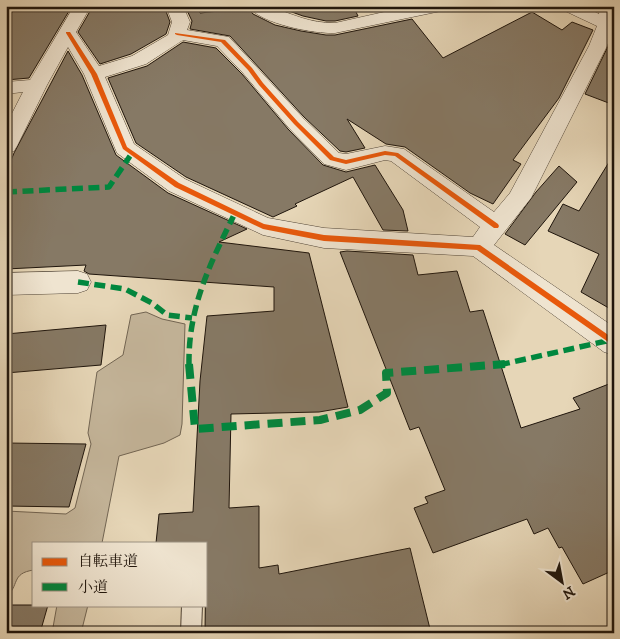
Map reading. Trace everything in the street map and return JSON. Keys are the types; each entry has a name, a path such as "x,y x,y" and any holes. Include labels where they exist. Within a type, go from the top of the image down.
{"street":[{"path":"6,146 37,85 83,6"},
{"path":"94,74 139,60 176,38 181,22 174,6"},
{"path":"256,6 295,24 323,29 430,7"},
{"path":"478,247 519,198 598,46 609,16 569,6"},
{"path":"68,33 94,74 125,148 177,185 263,226 324,238 478,247 614,343"},
{"path":"177,34 223,41 250,69 296,123 332,159 346,162 385,154 396,154 496,226"},
{"path":"6,88 37,85"},
{"path":"6,284 78,282"}],"lane":[{"path":"191,633 192,606"}],"shaded area":[{"path":"146,312 162,319 185,324 182,424 180,435 164,443 119,456 102,542 32,542 32,570 21,574 13,589 6,596 6,511 66,514 75,508 91,444 88,433 97,372 123,355 131,315"},
{"path":"57,606 88,606 81,633 52,633"}],"building":[{"path":"6,6 72,6 29,78 6,80"},
{"path":"93,6 164,6 170,22 166,34 131,54 100,64 78,32"},
{"path":"185,6 197,6 200,13 248,8 253,14 275,25 326,35 335,35 412,19 443,58 532,12 562,30 572,22 593,30 559,98 513,160 521,164 493,204 470,193 405,147 386,144 347,119 365,148 346,152 340,151 304,117 230,36 190,29 192,21"},
{"path":"275,6 353,6 358,16 326,21 303,16"},
{"path":"612,38 614,39 614,105 585,94"},
{"path":"183,42 216,48 242,74 288,129 323,165 346,172 375,165 403,210 408,231 383,230 353,177 295,204 297,206 273,217 186,177 136,143 108,78 147,66"},
{"path":"68,51 82,75 116,155 168,193 247,229 219,242 309,253 348,407 319,412 231,414 229,508 259,506 259,568 278,565 279,574 410,548 431,633 205,633 205,606 208,606 208,542 156,542 159,514 193,512 200,381 207,316 274,311 274,287 89,274 84,271 86,265 6,269 6,173 14,153"},
{"path":"614,154 614,311 581,292 599,254 548,231 563,204 579,211"},
{"path":"559,166 577,182 525,245 505,234 536,192"},
{"path":"340,252 413,255 418,275 457,271 470,312 483,310 521,428 580,409 573,398 614,382 614,570 583,584 562,547 559,548 548,528 534,534 527,519 433,553 414,508 428,503 425,497 445,490 419,427 410,430"},
{"path":"106,325 101,365 6,373 6,334"},
{"path":"6,443 86,444 69,507 6,506"},
{"path":"11,605 48,606 40,633 6,633 6,622"}],"marked path":[{"path":"6,192 109,187 132,153"},
{"path":"235,213 204,279 192,319 189,360 195,429 320,420 360,410 387,393 386,373 499,365 611,340"},
{"path":"78,282 125,289 152,303 167,315 192,318"}],"cycle path":[{"path":"68,33 94,74 125,148 177,185 263,226 324,238 478,247 614,343"},
{"path":"177,34 223,41 250,69 296,123 332,159 346,162 385,153 396,154 496,226"}]}
